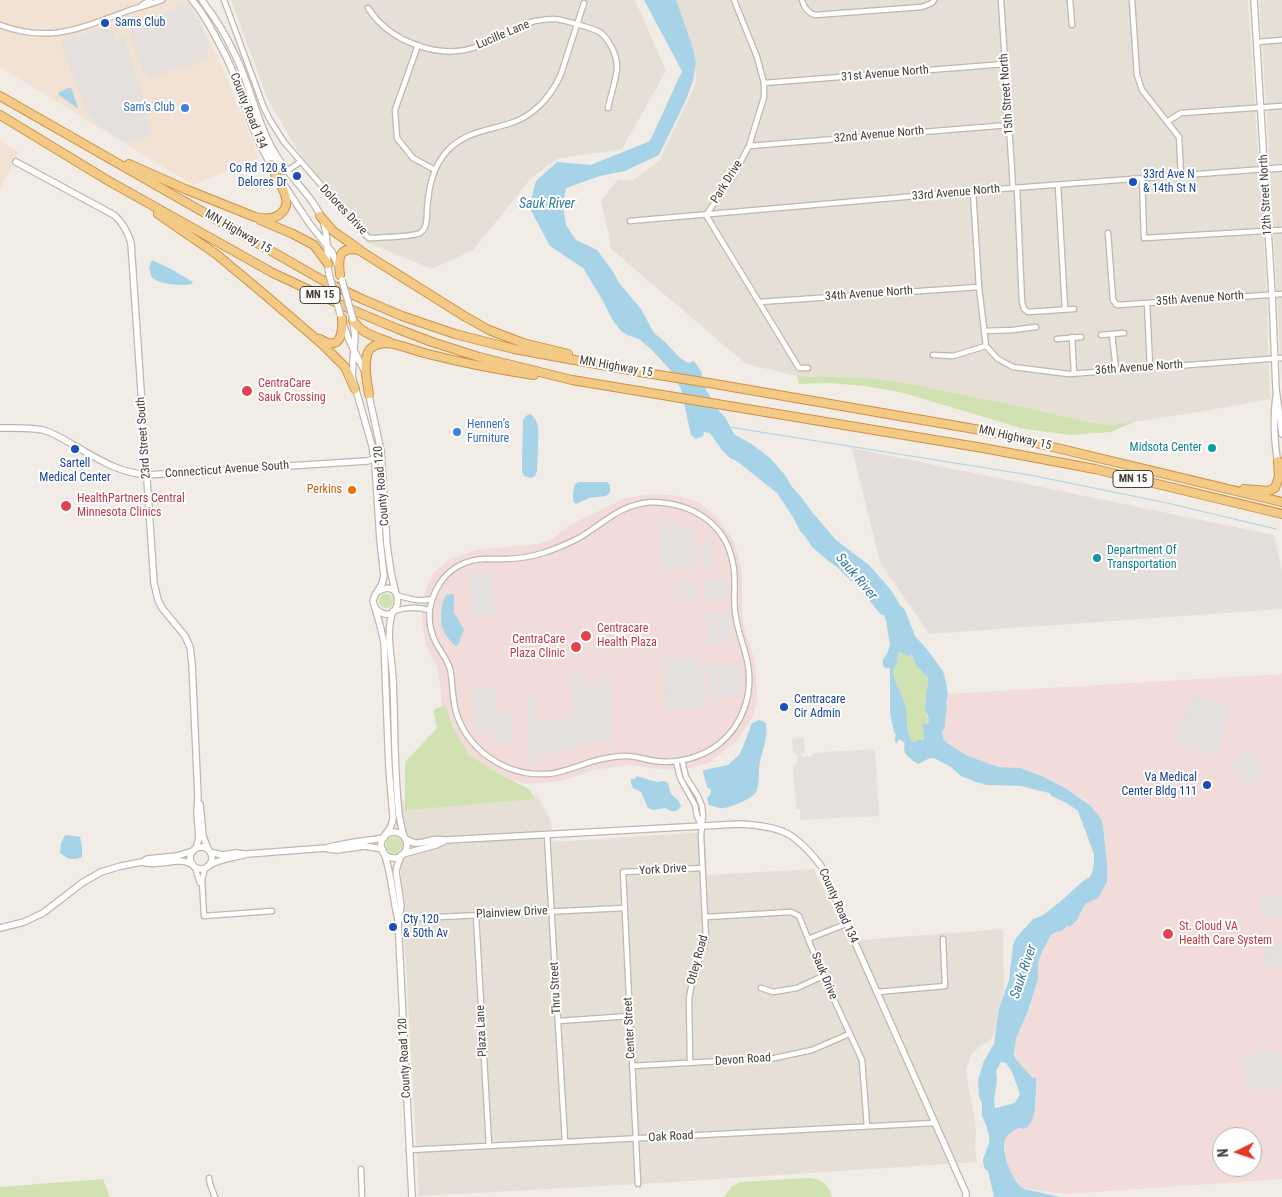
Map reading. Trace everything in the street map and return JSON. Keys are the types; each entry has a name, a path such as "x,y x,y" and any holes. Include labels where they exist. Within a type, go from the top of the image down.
{"highway":[{"name":"MN Highway 15","path":"0,96 322,280 402,316 456,334 514,349 986,431 1282,502"},
{"name":"MN Highway 15","path":"0,115 107,180 250,261 350,309 440,344 513,366 576,381 983,448 1076,466 1282,514"},
{"path":"81,142 167,182 261,219 271,218 281,213 286,206 285,193 271,164"},
{"path":"107,180 216,254 264,294 345,367 355,389"},
{"path":"236,209 310,242 328,264"},
{"path":"320,216 333,231 364,252 489,330 523,343 640,372"},
{"path":"341,278 339,260 344,251 352,249 364,252"},
{"path":"306,330 323,342 336,342 340,340 342,332 341,316"},
{"path":"353,320 366,333 428,354 513,373 576,381"},
{"path":"369,394 366,368 368,353 374,346 379,344 400,345"},
{"path":"1183,478 1268,491 1275,488 1278,482 1278,461"}],"street":[{"path":"138,7 150,0"},
{"path":"0,26 26,33 61,33 162,0"},
{"name":"County Road 134","path":"192,0 204,14 229,63 256,134 271,164 309,224 334,255 341,278"},
{"name":"County Road 134","path":"202,0 238,60 276,155 314,205 320,216 324,225 330,274"},
{"name":"Dolores Drive","path":"224,0 270,120 300,162 369,238 418,234 426,226 430,187 435,170 448,150 462,139 479,131 510,124 520,119 546,100 561,74 584,3"},
{"name":"Park Drive","path":"734,0 757,57 764,83 764,97 749,146 733,176 706,214 799,368 808,368"},
{"path":"802,0 806,10 815,15 922,7 932,3 934,0"},
{"name":"15th Street North","path":"1001,0 1022,302 1024,309 1028,312 1065,309"},
{"path":"1070,0 1072,25"},
{"path":"1132,0 1137,75 1142,90 1179,137 1181,175"},
{"name":"12th Street North","path":"1254,0 1276,389 1282,434"},
{"name":"Lucille Lane","path":"368,8 374,17 392,33 404,40 441,50 459,50 476,47 532,22 555,18 600,32 613,49 617,67 608,108"},
{"path":"1257,42 1282,40"},
{"path":"418,45 395,110 397,138 413,158 435,170"},
{"name":"31st Avenue North","path":"764,83 1005,64"},
{"path":"237,85 279,169 287,171 300,162"},
{"path":"1167,122 1181,113 1282,106"},
{"name":"32nd Avenue North","path":"749,146 1009,125"},
{"name":"23rd Street South","path":"16,162 114,215 121,221 132,243 152,567 156,592 162,608 185,636 191,654 199,838 194,850"},
{"name":"33rd Avenue North","path":"630,221 973,191 1282,168"},
{"path":"1142,178 1144,238 1282,230"},
{"path":"1058,185 1065,309 1074,308"},
{"path":"933,355 954,356 986,346 979,287 973,191"},
{"name":"35th Avenue North","path":"1108,233 1113,300 1117,305 1282,294"},
{"name":"County Road 120","path":"330,274 349,340 364,370 380,451 387,545 391,573 397,595"},
{"name":"County Road 120","path":"341,278 355,332 352,370 355,389 372,446 374,460 384,576 377,592"},
{"name":"34th Avenue North","path":"759,302 979,287"},
{"path":"1147,303 1150,367"},
{"path":"984,331 1036,327"},
{"path":"1101,335 1124,333"},
{"path":"1112,334 1116,370"},
{"path":"1072,337 1074,374"},
{"path":"1057,339 1081,337"},
{"name":"36th Avenue North","path":"986,346 998,359 1013,367 1069,374 1282,358"},
{"name":"12th Street North","path":"1276,389 1273,420 1282,486"},
{"path":"1273,420 1281,420"},
{"name":"Connecticut Avenue South","path":"0,428 44,430 110,466 128,472 147,475 374,460"},
{"path":"652,502 671,504 704,516 718,531 731,555 734,564 735,613 749,672 746,703 742,714 728,735 720,743 694,758 676,762 654,761 634,756 624,756 593,761 558,772 524,773 499,764 478,748 470,740 460,723 454,704 450,668 432,634 429,610 435,591 444,577 458,566 474,560 528,557 558,548 580,537 616,512 631,506 652,502"},
{"path":"397,595 398,605 393,611 389,632 399,814 406,848 402,855 391,857 382,849 381,843 393,822 393,816 389,769 384,643 373,601 377,592 386,588 392,590 397,595 416,601 432,599"},
{"path":"375,608 384,613 412,607 429,610"},
{"path":"682,760 686,777 702,806 701,827"},
{"path":"676,762 680,778 695,805 701,827"},
{"name":"23rd Street South","path":"198,797 202,812 203,836 210,852"},
{"name":"County Road 134","path":"405,838 415,844 435,840 739,824 762,825 793,836 821,866 967,1196"},
{"name":"Otley Road","path":"690,1064 689,998 692,982 706,939 701,827"},
{"path":"142,862 148,864 184,860 198,868 206,867 219,860 247,854 326,848 384,837 394,832 405,838"},
{"name":"Thru Street","path":"547,835 564,1142"},
{"name":"County Road 134","path":"402,855 436,845 446,840"},
{"path":"326,848 337,850 365,846 382,849"},
{"path":"0,928 24,922 43,913 82,883 101,872 121,866 142,862 147,859 177,856 204,847 210,852 222,855 247,854"},
{"name":"County Road 120","path":"382,849 391,879 398,918 412,1197"},
{"path":"194,850 190,856 203,894"},
{"path":"210,852 212,860 206,867 202,880 204,916 272,911"},
{"name":"County Road 120","path":"398,918 401,906 397,867 402,855"},
{"name":"York Drive","path":"623,872 702,868"},
{"name":"Center Street","path":"623,872 638,1184"},
{"name":"Plainview Drive","path":"398,918 625,908"},
{"name":"Sauk Drive","path":"706,917 791,912 799,916 823,976 862,1060 867,1126"},
{"name":"Plaza Lane","path":"476,915 489,1146"},
{"path":"808,939 846,924"},
{"path":"877,992 946,986 942,938"},
{"path":"761,988 773,992 797,988 823,976"},
{"path":"558,1021 630,1016"},
{"name":"Devon Road","path":"632,1066 774,1058 812,1050 849,1034"},
{"name":"Oak Road","path":"409,1150 934,1123"},
{"path":"361,1169 362,1197"},
{"path":"209,1178 214,1197"}],"shaded area":[{"path":"0,0 187,0 196,12 221,64 259,158 193,185 0,67"},
{"path":"231,0 635,0 666,71 622,149 557,159 531,178 473,250 432,269 366,242 298,151 268,100"},
{"path":"672,0 1248,0 1266,275 1270,399 1113,425 1092,423 901,382 869,378 797,376 746,364 610,248 601,201 618,179 633,180 659,161 697,81 688,33"},
{"path":"1259,0 1282,0 1282,388 1267,120"},
{"path":"182,6 193,10 196,20 199,19 209,48 206,49 209,59 149,78 146,71 143,72 129,31 132,30 129,25"},
{"path":"106,27 108,30 112,29 116,40 124,37 147,107 151,131 147,132 148,136 127,144 99,125 88,114 61,42"},
{"path":"0,141 19,152 0,189"},
{"path":"852,448 1274,535 1282,570 1282,609 929,634 880,562"},
{"name":"Centracare Health Plaza","path":"655,494 679,496 700,503 717,518 729,534 738,555 742,573 744,627 755,661 757,703 753,716 737,741 709,763 691,768 669,770 630,765 593,770 562,781 528,784 497,776 465,758 442,710 437,667 426,645 422,619 425,590 434,572 450,559 477,550 539,544 551,540 576,522 625,498"},
{"path":"659,521 668,524 676,523 680,529 695,527 696,536 692,537 693,543 696,543 697,569 661,570"},
{"path":"705,537 713,537 714,568 703,569 701,545 705,544"},
{"path":"469,570 478,575 492,573 495,615 471,619"},
{"path":"727,579 728,598 704,599 704,581"},
{"path":"698,582 698,598 675,599 675,584"},
{"path":"729,612 730,642 707,644 705,614"},
{"path":"697,657 698,667 702,667 702,664 721,663 721,666 730,666 730,663 737,662 737,665 741,665 742,693 738,693 738,697 710,700 707,671 703,668 705,707 665,709 662,659"},
{"path":"576,672 580,672 582,683 600,683 606,675 610,674 612,743 597,741 591,744 584,744 579,748 574,747 567,751 537,757 537,765 529,765 526,696 538,696 538,704 535,705 535,719 566,717 572,712 577,712 574,701 571,701 570,678 575,676"},
{"name":"St. Cloud VA Health Care System","path":"1282,674 1282,1179 1067,1194 1022,1188 1012,1174 1006,1160 1005,1140 1017,1128 1030,1124 1036,1103 1037,1084 1036,1077 1033,1078 1018,1062 1014,1050 1017,1036 1028,1011 1038,979 1038,962 1051,935 1070,927 1077,920 1085,904 1098,898 1106,884 1107,864 1104,829 1091,806 1067,789 1044,777 1020,768 999,767 966,755 947,743 942,733 945,726 948,694"},
{"path":"497,687 498,702 494,702 495,714 501,714 506,710 510,710 512,747 508,748 502,743 498,743 490,731 475,734 473,688"},
{"path":"1193,694 1233,709 1215,756 1174,740"},
{"path":"804,737 805,753 801,753 801,757 812,756 813,753 875,749 879,816 800,820 800,809 796,809 793,765 797,764 797,754 793,753 792,739"},
{"path":"1248,750 1265,773 1247,787 1230,764"},
{"path":"537,795 551,821 553,842 705,832 707,875 814,869 848,941 1003,929 1004,990 996,1029 992,1038 972,1053 966,1069 976,1130 975,1147 977,1162 419,1196 401,879 401,801"},
{"path":"1282,895 1282,917 1261,918 1260,897"},
{"path":"1282,945 1282,967 1265,968 1263,946"},
{"path":"1260,1050 1274,1052 1282,1060 1282,1082 1272,1090 1265,1092 1253,1089 1245,1079 1243,1072 1248,1058"}],"green space":[{"path":"797,376 869,378 901,382 1092,423 1113,425 1136,421 1111,432 1071,435 1024,429 900,392 865,386 829,383 799,384"},
{"path":"383,594 389,594 393,601 389,608 383,608 379,604 379,598"},
{"path":"898,652 911,656 928,679 925,711 929,722 923,724 925,740 913,742 910,738 905,704 893,674 893,669 898,660"},
{"path":"445,705 454,730 469,755 501,775 529,789 535,799 405,810 405,762 437,728 433,710"},
{"path":"394,837 402,845 394,853 386,845"},
{"path":"810,1178 825,1184 832,1197 724,1197 731,1187 740,1182"},
{"path":"103,1179 110,1197 0,1197 0,1187"}],"water":[{"name":"Sauk River","path":"644,0 676,0 696,62 693,81 659,155 625,171 600,176 566,188 563,206 566,225 576,240 597,250 619,283 641,309 654,333 680,358 688,363 694,361 701,371 702,376 700,380 734,434 770,458 836,540 869,565 891,590 905,610 915,636 943,671 948,694 945,726 942,733 944,740 966,755 987,763 999,767 1020,768 1044,777 1067,789 1091,806 1101,819 1107,864 1107,882 1098,898 1085,904 1077,920 1070,927 1068,926 1051,935 1038,962 1038,979 1028,1011 1017,1036 1014,1050 1014,1055 1018,1062 1033,1078 1036,1077 1035,1103 1031,1123 1024,1129 1016,1129 1008,1135 1004,1146 1006,1160 1016,1181 1024,1189 1060,1197 994,1197 988,1171 984,1168 983,1162 989,1143 989,1136 982,1116 978,1080 984,1061 994,1044 999,1008 1009,980 1013,945 1016,938 1033,919 1042,916 1090,877 1092,873 1094,854 1078,811 1049,793 1021,786 987,785 976,782 961,776 951,767 934,758 918,764 905,753 904,742 899,739 896,744 896,734 890,713 890,668 883,666 883,659 890,645 884,615 872,596 850,580 812,547 777,493 738,462 730,458 710,433 704,432 703,436 696,439 691,435 681,389 672,372 639,339 621,331 612,319 583,268 550,246 529,207 536,181 557,162 591,165 650,141 682,71","holes":["898,652 908,656 911,655 916,665 928,678 925,710 929,722 923,724 924,740 917,740 916,742 913,742 910,738 905,704 893,674 893,669 898,660","1001,1062 1006,1063 1012,1072 1020,1094 1015,1103 995,1108 996,1071"]},
{"path":"71,88 77,108 58,93"},
{"path":"152,260 193,282 192,284 171,284 152,278 149,267"},
{"path":"530,414 537,422 538,427 537,471 535,476 531,478 524,476 522,471 523,420"},
{"path":"579,482 607,482 610,485 610,493 606,496 589,498 576,504 573,501 573,492 575,484"},
{"path":"446,595 454,595 454,613 464,629 458,645 455,646 445,634 441,620 441,609 444,599"},
{"path":"759,720 766,723 766,733 759,765 757,790 743,802 728,807 721,808 709,805 707,798 711,790 707,787 704,770 728,765 740,754 752,723"},
{"path":"636,776 668,783 672,795 679,801 681,806 678,810 674,811 665,808 653,810 648,808 641,792 633,788 631,783 631,779 635,779"},
{"path":"65,835 80,837 82,857 71,859 60,853 61,843"}],"waterway":[{"path":"729,427 1030,475 1167,503 1276,529"},
{"name":"Sauk River","path":"865,589 883,611"}],"place":[{"name":"Sams Club","path":"105,23"},
{"name":"Sam's Club","path":"185,108"},
{"name":"Co Rd 120 & Delores Dr","path":"297,176"},
{"name":"33rd Ave N & 14th St N","path":"1133,182"},
{"name":"CentraCare Sauk Crossing","path":"247,391"},
{"name":"Hennen’s Furniture","path":"457,432"},
{"name":"Midsota Center","path":"1212,448"},
{"name":"Sartell Medical Center","path":"75,449"},
{"name":"Perkins","path":"352,490"},
{"name":"HealthPartners Central Minnesota Clinics","path":"66,506"},
{"name":"Department Of Transportation","path":"1097,558"},
{"name":"Centracare Health Plaza","path":"586,636"},
{"name":"CentraCare Plaza Clinic","path":"576,647"},
{"name":"Centracare Cir Admin","path":"784,707"},
{"name":"Va Medical Center Bldg 111","path":"1207,785"},
{"name":"Cty 120 & 50th Av","path":"393,927"},
{"name":"St. Cloud VA Health Care System","path":"1168,934"}]}
